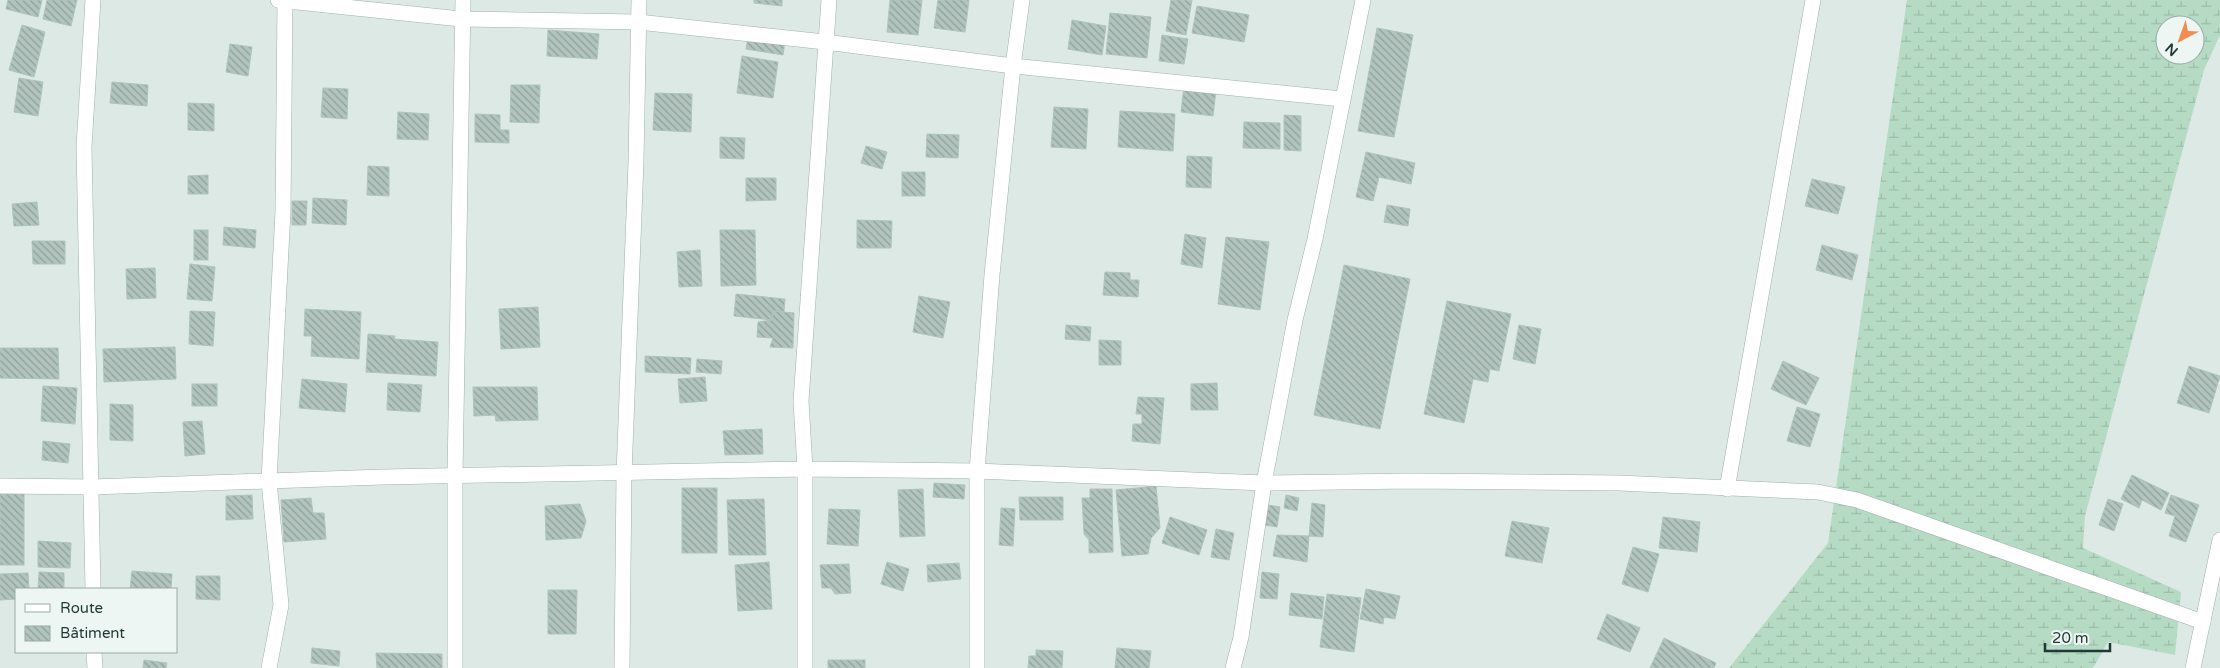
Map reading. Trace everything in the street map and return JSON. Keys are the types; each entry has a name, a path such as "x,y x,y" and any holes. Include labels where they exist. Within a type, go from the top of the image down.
{"street":[{"path":"93,0 84,147 93,588"},
{"path":"269,668 281,605 269,481 283,211 282,0 461,19 638,22 825,42 1013,66 1342,99"},
{"path":"454,668 461,19 463,0"},
{"path":"622,668 624,474 636,162 639,0"},
{"path":"805,668 805,470 800,401 803,348 814,238 829,0"},
{"path":"977,668 977,470 992,276 1013,66 1022,0"},
{"path":"1233,668 1241,637 1264,483 1295,320 1315,239 1363,0"},
{"path":"1727,488 1813,0"},
{"path":"0,486 92,487 455,476 805,470 977,470 1264,483 1589,483 1818,492 1857,500 2203,622"},
{"path":"2193,668 2220,540"},
{"path":"94,653 95,668"}],"green space":[{"path":"1907,0 2220,0 2220,35 2204,70 2085,516 2083,548 2181,592 2175,655 2108,642 2093,668 1729,668 1828,543"}],"building":[{"path":"8,0 42,0 38,17 6,9"},
{"path":"47,0 77,0 71,26 43,19"},
{"path":"754,0 782,0 782,6 754,3"},
{"path":"890,0 922,0 918,35 887,32"},
{"path":"938,0 969,0 965,32 934,28"},
{"path":"1171,0 1192,0 1186,35 1166,31"},
{"path":"1197,6 1249,15 1244,42 1192,33"},
{"path":"1110,13 1151,17 1147,58 1106,54"},
{"path":"1072,20 1106,26 1102,55 1068,49"},
{"path":"22,25 45,32 34,77 9,70"},
{"path":"1377,28 1413,35 1394,137 1358,131"},
{"path":"548,30 599,34 597,59 547,56"},
{"path":"1162,35 1188,39 1184,64 1159,61"},
{"path":"748,38 785,41 783,55 746,49"},
{"path":"230,44 252,47 248,76 226,72"},
{"path":"742,56 778,62 773,98 737,93"},
{"path":"19,78 43,82 38,116 14,112"},
{"path":"112,82 148,85 147,106 110,103"},
{"path":"511,85 540,85 539,123 510,122"},
{"path":"1184,86 1216,90 1213,116 1181,112"},
{"path":"323,88 348,89 347,119 321,117"},
{"path":"655,93 692,94 691,132 653,130"},
{"path":"188,103 214,104 214,131 188,130"},
{"path":"1054,107 1088,109 1086,149 1051,147"},
{"path":"1120,111 1175,114 1173,151 1118,147"},
{"path":"398,112 429,114 428,140 397,139"},
{"path":"475,114 500,115 500,130 509,130 509,143 475,142"},
{"path":"1284,115 1301,116 1301,151 1284,150"},
{"path":"1244,122 1280,123 1280,149 1243,148"},
{"path":"927,134 959,135 958,158 926,157"},
{"path":"720,137 745,138 744,159 720,158"},
{"path":"866,146 887,152 882,169 861,163"},
{"path":"1366,152 1415,163 1411,184 1379,177 1373,201 1356,197"},
{"path":"1187,156 1212,157 1211,188 1186,187"},
{"path":"368,166 389,167 389,196 367,195"},
{"path":"902,172 925,172 925,196 902,196"},
{"path":"208,175 208,194 188,194 188,176"},
{"path":"746,178 776,178 776,200 746,201"},
{"path":"1812,179 1845,187 1838,214 1805,206"},
{"path":"313,198 347,200 346,225 312,223"},
{"path":"292,201 307,201 306,225 292,225"},
{"path":"37,202 39,225 14,226 12,204"},
{"path":"1387,205 1410,209 1408,226 1384,222"},
{"path":"857,220 892,221 891,248 857,248"},
{"path":"224,227 256,230 255,248 223,245"},
{"path":"194,230 208,230 208,260 194,260"},
{"path":"720,230 755,230 756,285 721,286"},
{"path":"1185,234 1206,238 1202,268 1181,264"},
{"path":"1226,237 1269,242 1260,310 1218,304"},
{"path":"32,241 65,241 65,264 33,264"},
{"path":"1822,245 1858,255 1852,280 1816,270"},
{"path":"700,250 702,286 679,287 677,252"},
{"path":"190,264 215,267 212,301 187,299"},
{"path":"1344,265 1410,279 1380,429 1314,415"},
{"path":"155,268 156,298 127,299 126,269"},
{"path":"1105,272 1130,273 1130,280 1139,280 1138,297 1103,295"},
{"path":"736,294 785,299 784,312 773,311 772,320 734,316"},
{"path":"919,296 950,302 943,338 913,332"},
{"path":"1447,301 1511,314 1499,371 1490,369 1488,382 1473,379 1464,423 1424,414"},
{"path":"538,307 540,347 501,349 499,309"},
{"path":"305,309 361,312 359,359 311,356 312,336 304,336"},
{"path":"190,311 215,312 213,346 189,344"},
{"path":"773,311 794,313 793,348 770,347 773,338 757,337 758,322 772,320"},
{"path":"1066,325 1091,327 1090,341 1065,339"},
{"path":"1519,325 1541,329 1535,364 1513,359"},
{"path":"368,334 395,336 394,339 438,342 436,376 366,372"},
{"path":"1099,340 1121,341 1121,365 1099,365"},
{"path":"175,347 176,379 104,382 103,349"},
{"path":"0,348 58,348 59,379 0,378"},
{"path":"645,356 691,358 690,374 645,372"},
{"path":"697,359 722,361 721,374 696,372"},
{"path":"1783,361 1819,378 1806,405 1771,389"},
{"path":"2189,366 2220,376 2209,413 2177,403"},
{"path":"705,377 707,401 680,403 678,379"},
{"path":"302,379 347,384 345,412 299,408"},
{"path":"388,383 422,385 420,412 387,410"},
{"path":"1217,383 1218,410 1191,410 1191,384"},
{"path":"192,384 217,384 217,406 192,406"},
{"path":"43,386 77,388 75,424 41,421"},
{"path":"473,387 537,387 538,420 496,421 495,415 474,416"},
{"path":"1138,397 1164,398 1160,444 1132,441 1133,424 1142,424 1142,414 1136,414"},
{"path":"110,404 133,405 133,441 110,440"},
{"path":"1797,407 1820,414 1810,447 1787,441"},
{"path":"202,421 205,454 185,456 183,422"},
{"path":"762,429 763,454 725,455 723,431"},
{"path":"43,441 70,444 68,463 42,460"},
{"path":"2132,475 2169,493 2161,510 2142,500 2139,508 2121,499"},
{"path":"934,483 965,485 964,499 933,497"},
{"path":"1156,486 1160,528 1151,538 1148,554 1122,556 1116,490"},
{"path":"682,488 717,488 717,553 682,553"},
{"path":"923,489 925,536 900,537 898,490"},
{"path":"1090,489 1112,489 1113,552 1089,553 1089,540 1084,534 1082,498 1090,498"},
{"path":"0,494 24,494 24,565 0,565"},
{"path":"252,495 253,519 226,520 226,496"},
{"path":"1286,495 1299,498 1297,511 1284,508"},
{"path":"2171,495 2199,505 2186,542 2169,536 2175,516 2165,513"},
{"path":"1019,497 1063,497 1063,520 1020,520"},
{"path":"311,498 313,513 324,513 326,539 284,542 281,500"},
{"path":"764,499 766,555 729,555 727,500"},
{"path":"2108,499 2123,504 2114,531 2099,525"},
{"path":"1312,503 1325,505 1323,537 1309,536"},
{"path":"580,504 586,521 581,538 546,540 545,506"},
{"path":"1268,505 1280,507 1277,527 1265,525"},
{"path":"1001,508 1015,509 1013,546 999,545"},
{"path":"829,509 860,510 858,546 827,544"},
{"path":"1170,517 1207,530 1199,555 1162,543"},
{"path":"1663,517 1700,522 1697,552 1659,548"},
{"path":"1512,521 1549,528 1542,563 1505,556"},
{"path":"1216,529 1234,533 1229,560 1211,557"},
{"path":"1277,535 1309,536 1307,562 1273,556"},
{"path":"38,541 71,543 70,568 38,567"},
{"path":"1633,547 1659,554 1648,592 1622,584"},
{"path":"769,562 772,609 738,611 735,565"},
{"path":"887,562 909,569 903,591 881,584"},
{"path":"959,563 961,579 928,582 927,565"},
{"path":"849,564 851,593 835,594 831,588 822,588 820,565"},
{"path":"132,571 172,574 171,588 130,588"},
{"path":"39,572 64,573 64,588 38,588"},
{"path":"1262,572 1279,574 1277,599 1260,598"},
{"path":"28,573 29,588 15,588 15,599 0,600 0,574"},
{"path":"196,576 220,576 220,600 196,599"},
{"path":"1366,589 1400,596 1395,619 1384,617 1383,624 1360,619"},
{"path":"548,590 577,590 576,634 548,634"},
{"path":"1291,593 1324,597 1322,619 1289,615"},
{"path":"1327,594 1361,598 1354,652 1320,647"},
{"path":"1607,614 1640,628 1630,652 1597,639"},
{"path":"1664,638 1716,663 1714,668 1650,668"},
{"path":"312,648 340,651 339,666 311,663"},
{"path":"1117,648 1151,651 1149,668 1115,668"},
{"path":"1036,650 1063,651 1062,668 1028,668 1029,656 1036,656"},
{"path":"376,653 442,654 442,668 377,668"},
{"path":"144,660 167,663 166,668 143,668"},
{"path":"828,660 865,660 865,668 828,668"}]}
